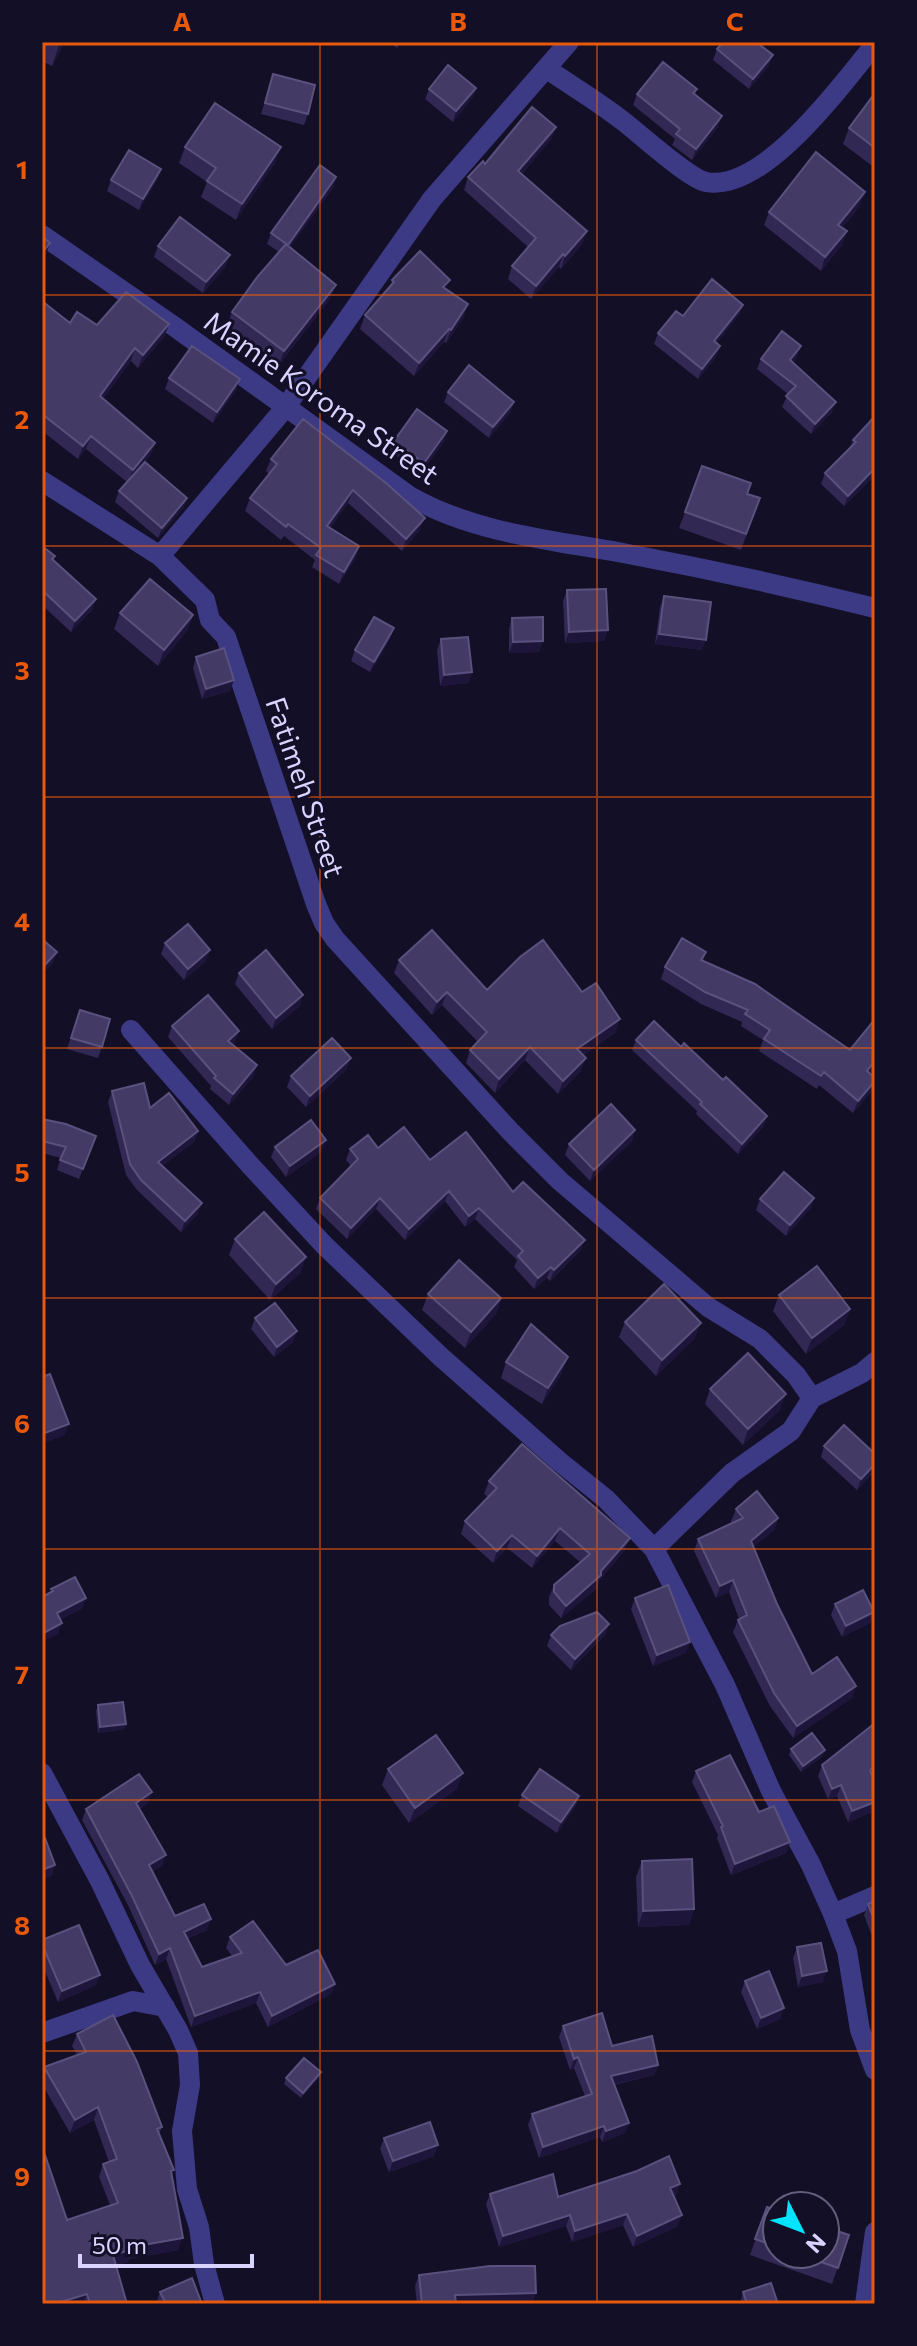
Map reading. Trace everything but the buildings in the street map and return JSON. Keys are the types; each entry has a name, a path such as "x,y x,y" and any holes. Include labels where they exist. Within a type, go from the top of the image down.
{"street":[{"path":"160,556 285,408 432,199 569,42"},
{"path":"547,69 706,182 745,176 767,163 789,143 875,44"},
{"name":"Mamie Koroma Street","path":"42,235 411,497 436,511 465,521 777,584 875,608"},
{"name":"Fatimeh Street","path":"42,481 160,556 205,600 210,620 226,637 324,923 335,939 510,1131 560,1181 708,1307 760,1339 796,1375 812,1398"},
{"path":"131,1030 324,1245 441,1357 606,1499 654,1549 725,1685 771,1791 811,1865 833,1914 847,1951 860,2030 875,2070"},
{"path":"654,1549 732,1473 791,1431 812,1398 862,1373 875,1362"},
{"path":"42,1773 188,2053 190,2085 182,2131 187,2189 199,2227 204,2264 215,2304"},
{"path":"833,1914 875,1896"},
{"path":"42,2033 133,2001 165,2007"},
{"path":"865,2304 875,2232"}]}
